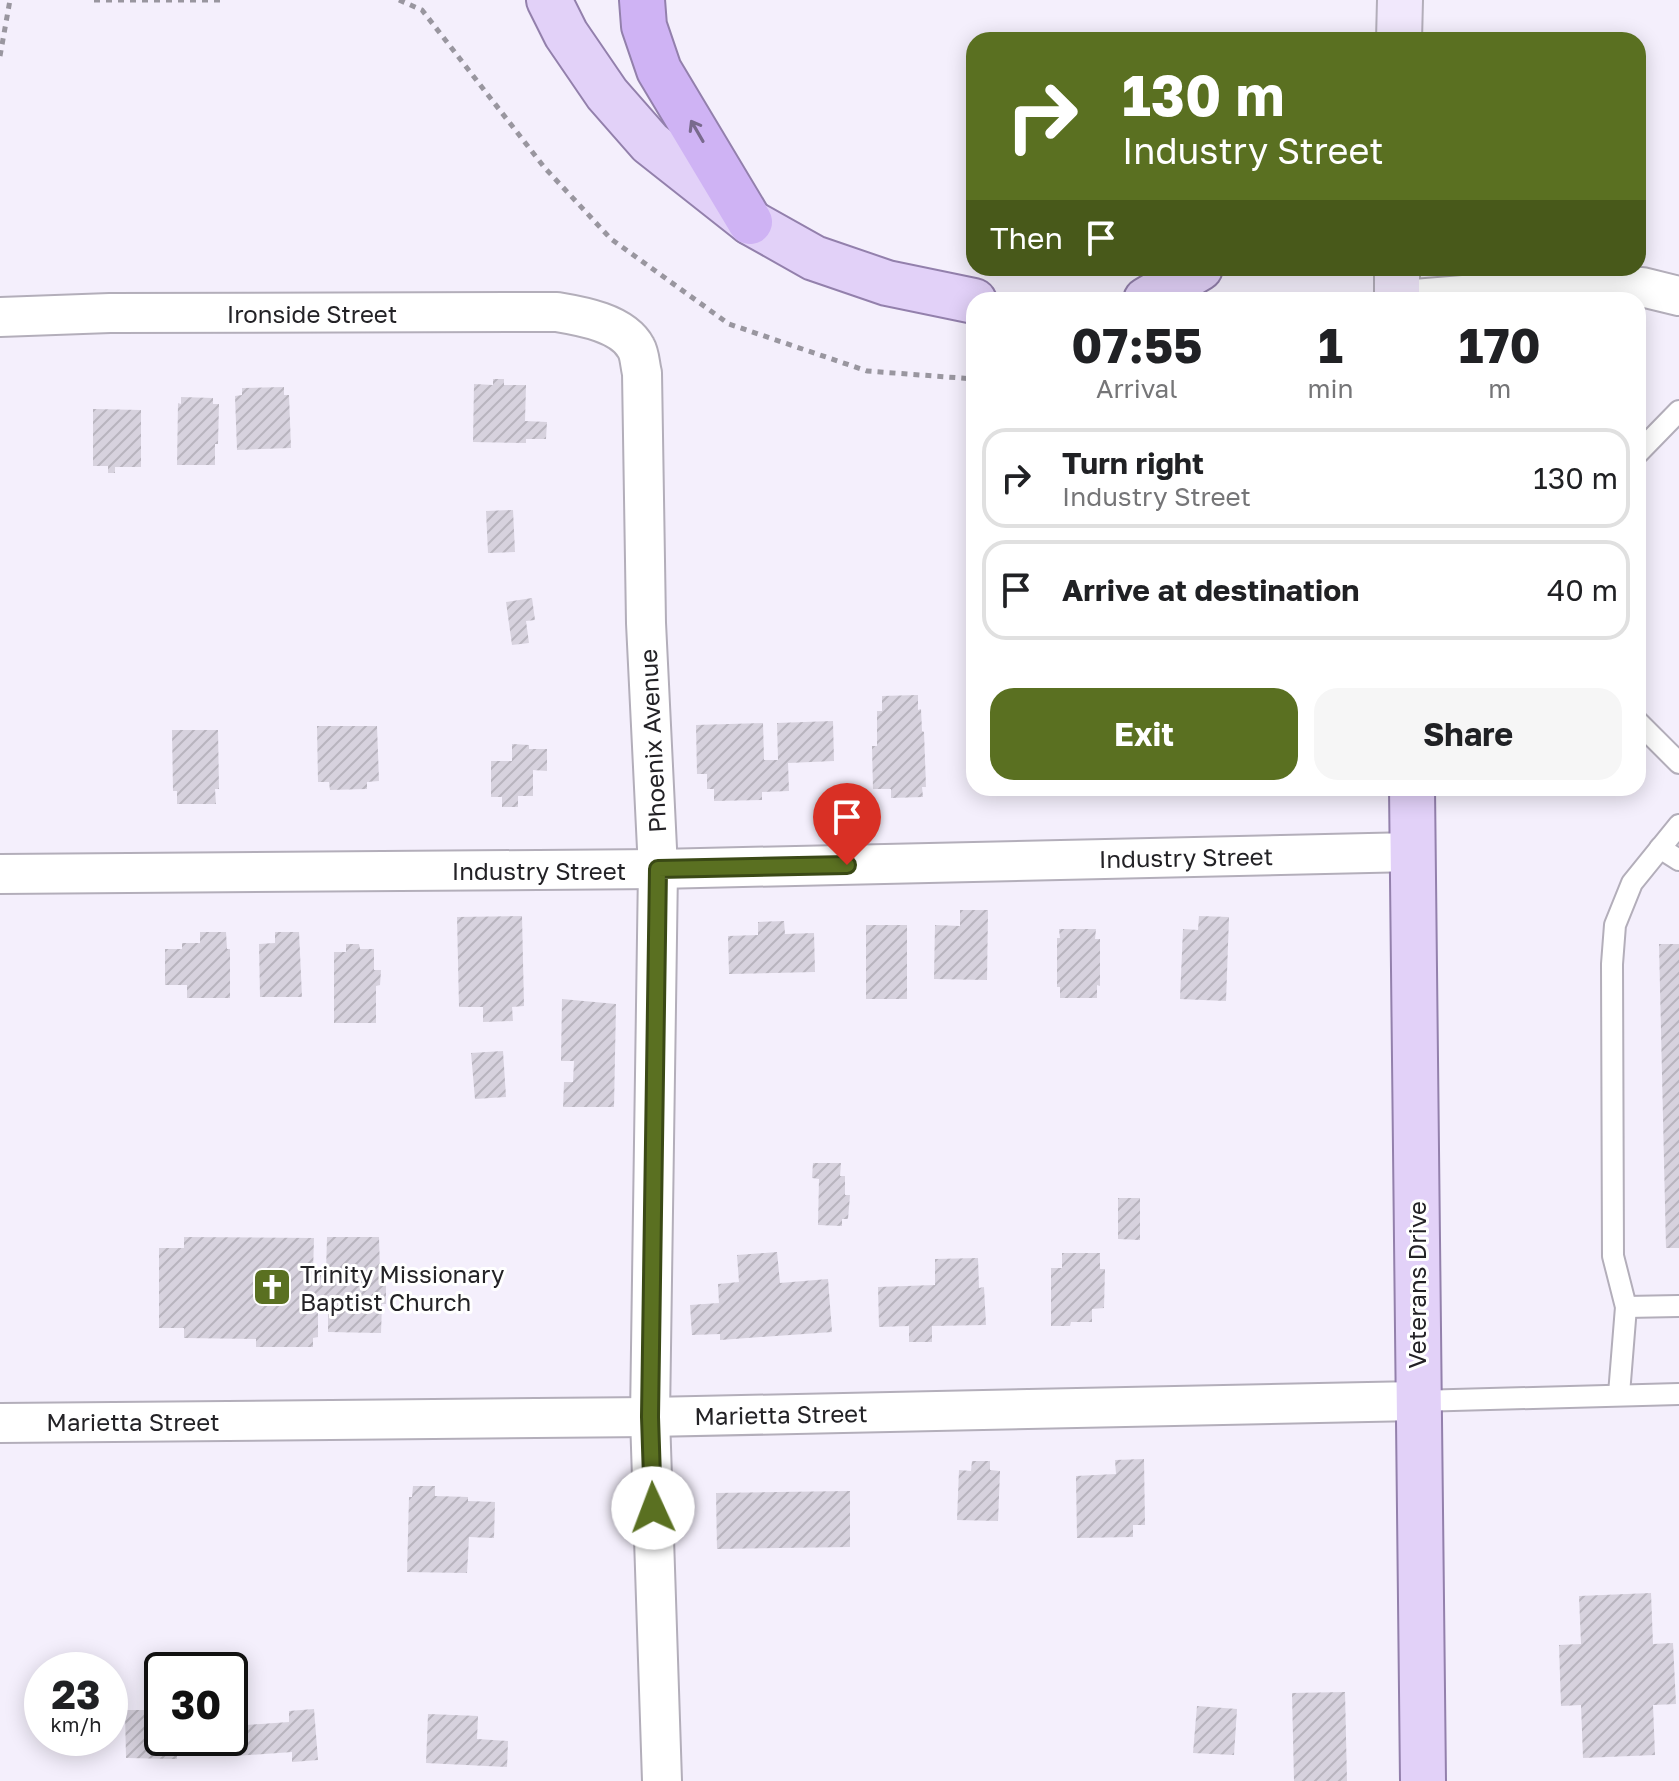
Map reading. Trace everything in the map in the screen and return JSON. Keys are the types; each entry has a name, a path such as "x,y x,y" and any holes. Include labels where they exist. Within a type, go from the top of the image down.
{"highway":[{"path":"642,0 644,26 659,70 750,222"}],"main road":[{"path":"522,0 650,143 750,222 814,258 887,283 966,299"},
{"path":"549,0 566,34 607,94"},
{"path":"1399,32 1400,0"},
{"path":"1160,292 1186,276"},
{"name":"Veterans Drive","path":"1412,796 1423,1781"}],"street":[{"path":"1500,292 1642,287 1679,296"},
{"name":"Ironside Street","path":"0,317 110,313 557,312 593,318 621,333"},
{"name":"Phoenix Avenue","path":"621,333 636,347 642,373 646,623 658,869 650,1417 662,1781"},
{"name":"Industry Street","path":"0,874 658,869 1413,852"},
{"name":"Marietta Street","path":"0,1423 650,1417 1417,1401"}],"lane":[{"path":"1646,445 1679,411"},
{"path":"1646,730 1679,763"},
{"path":"1619,1394 1626,1307 1613,1256 1612,964 1615,925 1632,883 1679,825"},
{"path":"1660,848 1679,860"},
{"path":"1626,1307 1679,1306"},
{"path":"1417,1401 1679,1394"}],"path":[{"path":"0,56 10,0"},
{"path":"94,0 224,0"},
{"path":"399,0 422,10 544,167 611,239 729,324 867,371 966,378"}],"building":[{"path":"493,379 504,379 504,385 526,385 525,421 547,422 546,439 526,439 526,443 473,442 474,384 493,385"},
{"path":"284,387 284,395 289,395 291,448 237,450 235,396 242,395 242,388"},
{"path":"181,397 213,398 213,404 219,404 215,465 177,465 178,403 181,404"},
{"path":"93,409 141,410 141,467 115,467 115,473 108,473 108,466 93,466"},
{"path":"513,510 515,552 488,553 486,511"},
{"path":"532,598 535,620 526,621 529,643 512,645 506,602"},
{"path":"918,695 918,710 921,709 924,732 926,787 922,787 923,797 891,798 891,789 873,789 872,746 877,746 877,711 882,711 882,696"},
{"path":"833,721 834,761 788,763 789,791 762,792 762,800 714,801 714,789 707,789 707,774 697,774 696,725 763,723 764,760 778,760 777,723"},
{"path":"317,726 377,726 379,781 367,782 367,789 330,790 329,782 318,782"},
{"path":"172,730 218,730 219,789 215,789 216,804 177,804 177,791 173,791"},
{"path":"512,744 529,745 529,749 547,749 547,771 533,770 533,796 518,796 518,807 502,807 502,797 491,797 491,761 512,761"},
{"path":"960,910 988,910 987,980 934,979 935,925 960,926"},
{"path":"522,916 524,1006 512,1007 513,1021 483,1022 483,1007 459,1007 457,917"},
{"path":"1199,916 1229,917 1226,1001 1180,999 1183,929 1198,930"},
{"path":"784,921 785,934 814,933 815,972 729,974 728,936 758,935 758,922"},
{"path":"866,925 907,925 907,999 866,999"},
{"path":"1059,929 1096,929 1095,939 1100,939 1097,998 1060,998 1060,987 1057,987"},
{"path":"200,932 226,932 227,949 230,949 230,998 187,998 187,985 165,985 165,949 182,949 182,943 200,943"},
{"path":"275,932 299,932 302,997 260,997 259,944 275,943"},
{"path":"346,944 359,944 360,949 374,949 374,970 381,970 380,985 376,986 376,1023 334,1023 334,952 346,952"},
{"path":"1659,944 1679,944 1679,1248 1666,1248"},
{"path":"562,999 616,1004 614,1107 563,1107 564,1082 573,1082 574,1061 561,1061"},
{"path":"503,1051 506,1097 475,1099 471,1053"},
{"path":"813,1163 841,1163 840,1176 845,1176 845,1195 850,1195 848,1219 842,1219 842,1226 818,1225 819,1179 812,1178"},
{"path":"1118,1198 1140,1198 1140,1240 1118,1239"},
{"name":"Trinity Missionary Baptist Church","path":"184,1237 314,1238 313,1273 326,1273 327,1237 379,1237 380,1272 386,1272 386,1304 382,1304 381,1333 328,1332 328,1301 318,1301 318,1337 313,1338 313,1347 256,1347 256,1339 184,1338 184,1328 159,1328 159,1248 184,1248"},
{"path":"777,1252 780,1283 828,1279 832,1332 720,1340 720,1334 692,1335 690,1305 719,1303 718,1284 739,1282 737,1255"},
{"path":"1062,1253 1100,1253 1100,1269 1105,1269 1104,1308 1092,1309 1092,1322 1051,1326 1051,1268 1062,1268"},
{"path":"978,1258 979,1288 984,1287 986,1325 932,1326 932,1342 909,1342 909,1326 879,1327 878,1287 935,1285 935,1259"},
{"path":"1144,1459 1145,1525 1133,1525 1133,1537 1077,1538 1076,1476 1116,1474 1115,1460"},
{"path":"972,1461 990,1461 990,1470 1000,1471 998,1521 957,1520 959,1470 971,1471"},
{"path":"413,1486 435,1486 435,1496 495,1502 494,1538 469,1537 467,1573 407,1572 409,1497 412,1497"},
{"path":"850,1491 850,1547 717,1549 716,1493"},
{"path":"1651,1593 1653,1644 1673,1643 1676,1704 1653,1705 1655,1755 1583,1758 1581,1705 1561,1706 1559,1645 1581,1644 1579,1596"},
{"path":"1345,1692 1347,1781 1294,1781 1292,1693"},
{"path":"1197,1706 1237,1709 1234,1755 1193,1753"},
{"path":"314,1709 318,1760 292,1762 292,1752 248,1755 248,1725 289,1722 289,1711"},
{"path":"128,1710 144,1710 144,1756 177,1756 177,1759 126,1758"},
{"path":"428,1714 478,1716 477,1739 508,1741 507,1767 426,1763"}],"place":[{"name":"Trinity Missionary Baptist Church","path":"272,1287"}],"route":[{"path":"653,1508 650,1417 658,869 847,865"}]}
